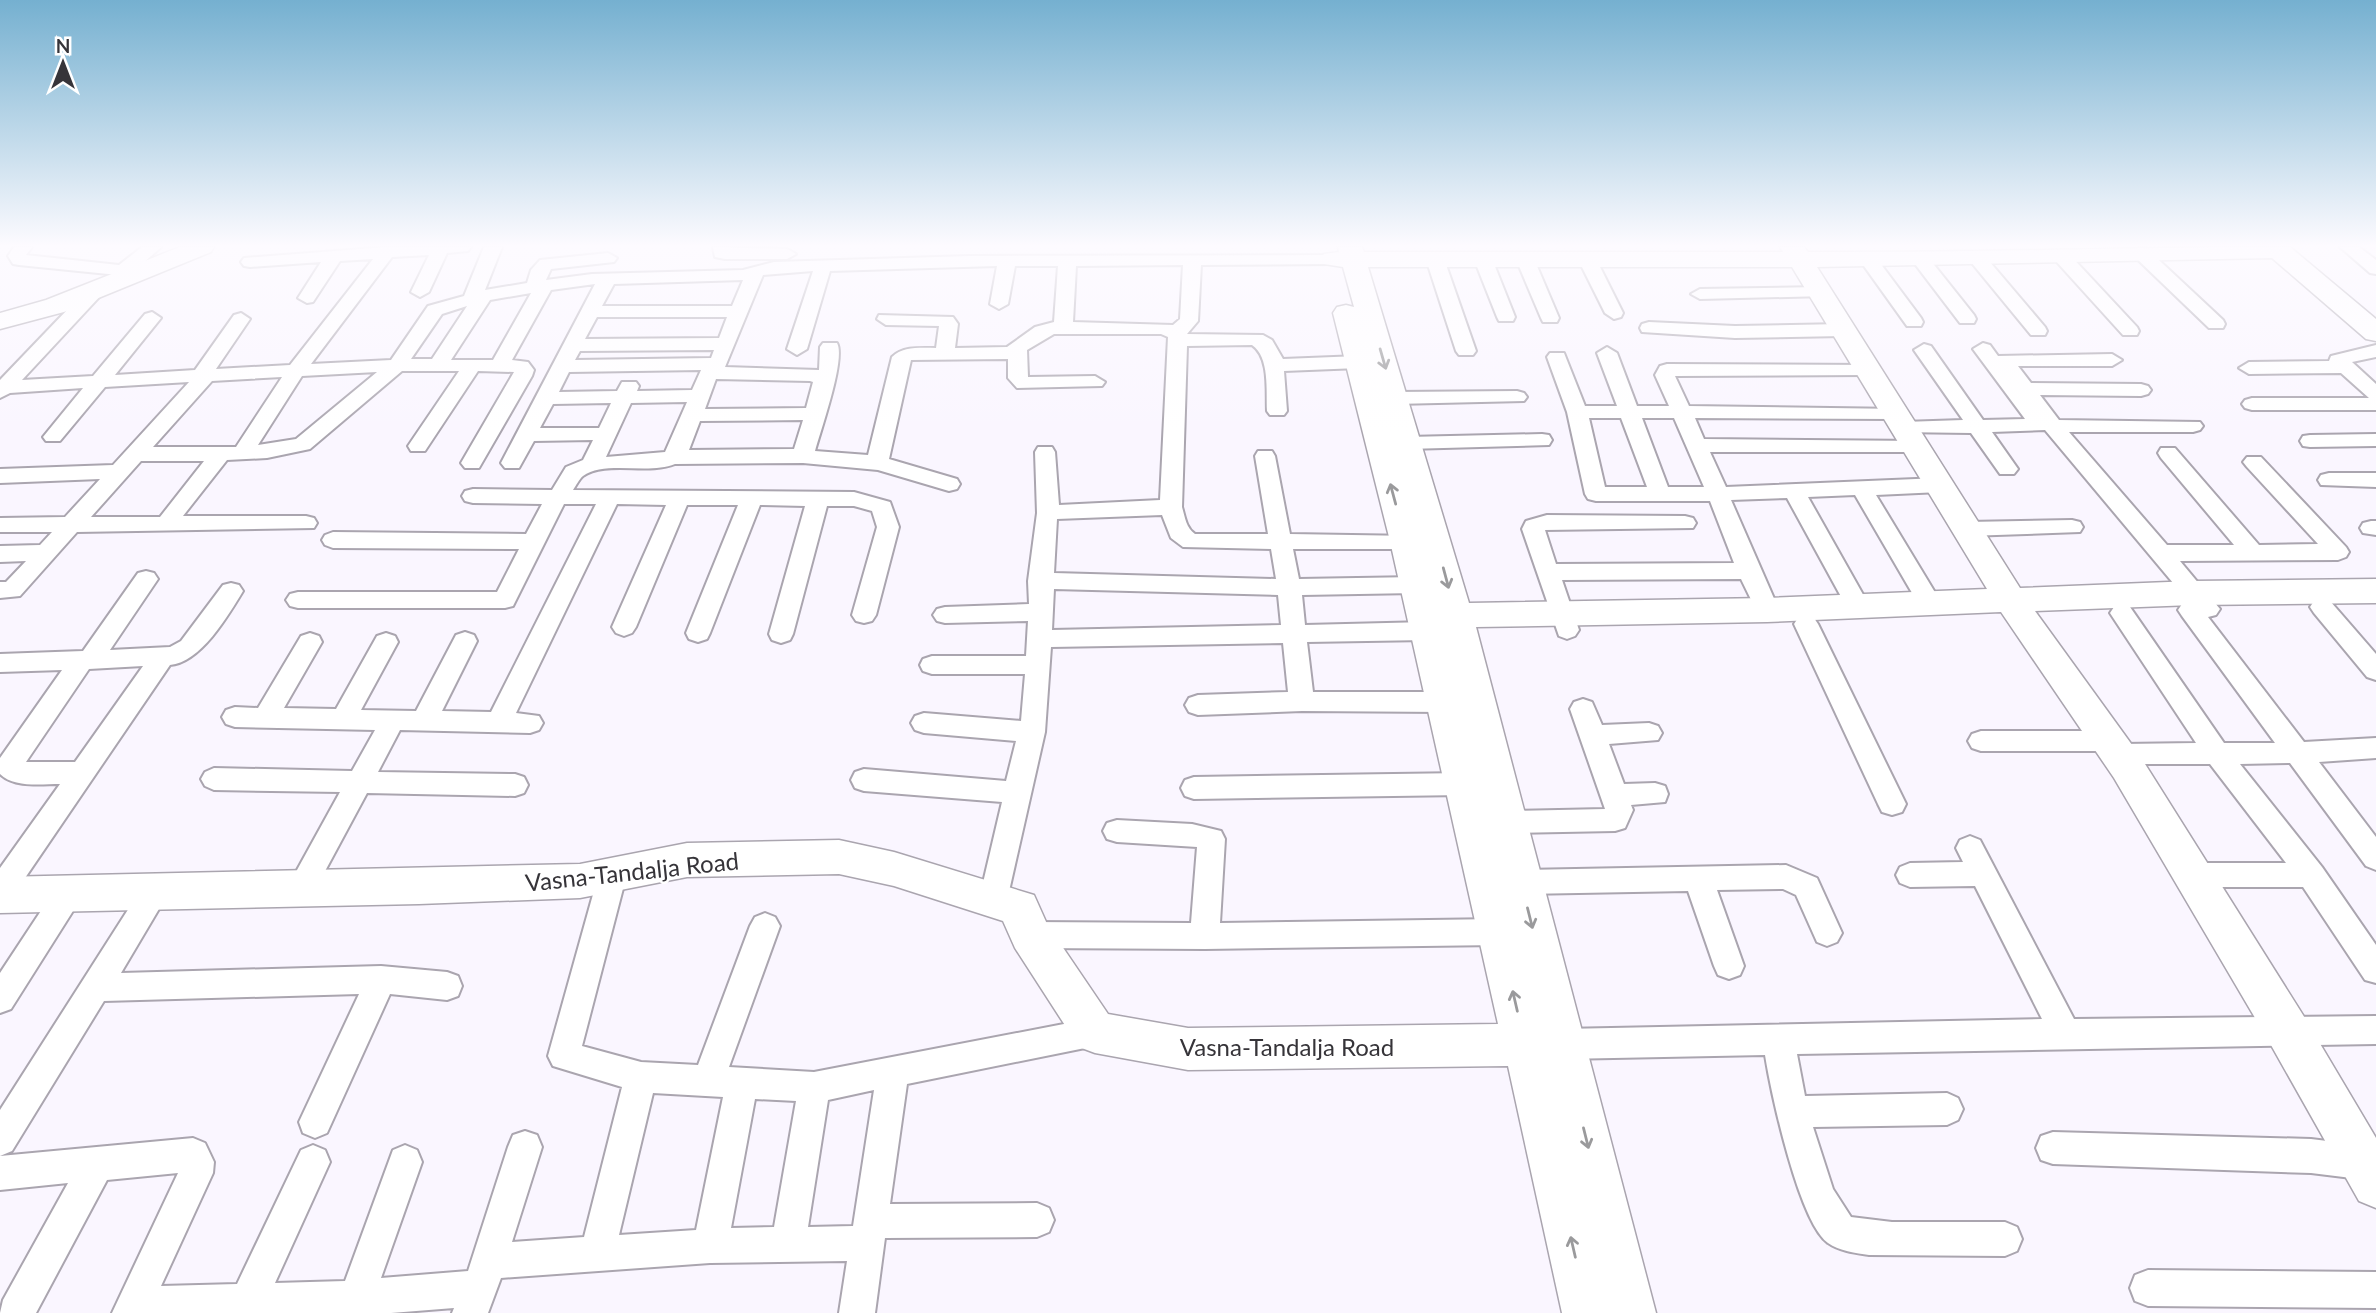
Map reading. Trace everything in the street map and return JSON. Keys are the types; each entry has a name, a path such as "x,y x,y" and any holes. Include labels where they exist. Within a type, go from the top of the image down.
{"street":[{"path":"0,321 47,308"},
{"path":"2,389 79,308"},
{"path":"165,525 233,452 344,308"},
{"path":"136,454 233,452 293,448 303,444 397,365 435,310 441,308"},
{"path":"439,365 472,308"},
{"path":"500,364 529,308"},
{"path":"512,463 592,308"},
{"path":"668,458 678,451 739,308"},
{"path":"797,349 810,308"},
{"path":"1061,308 1063,328"},
{"path":"1190,308 1189,321 1177,336 1171,507 1182,538 1191,542 1406,541"},
{"path":"1350,308 1359,362 1406,541 1507,822 1521,882 1544,1044 1588,1313"},
{"path":"1362,308 1395,398 1407,443 1435,619 1444,702 1499,932 1544,1044 1630,1313"},
{"path":"1452,308 1466,351"},
{"path":"1502,308 1506,317"},
{"path":"1548,308 1550,317"},
{"path":"1612,308 1614,313"},
{"path":"1830,308 2016,609 2114,748 2194,875 2372,1171"},
{"path":"1904,308 1914,322"},
{"path":"1959,308 1968,319"},
{"path":"2019,308 2038,331"},
{"path":"2109,308 2130,331"},
{"path":"2199,308 2216,324"},
{"path":"2347,308 2376,333"},
{"path":"591,311 737,312"},
{"path":"53,437 152,318"},
{"path":"4,595 71,526 204,375 241,319"},
{"path":"886,319 946,321 949,324 945,354"},
{"path":"879,463 878,456 902,358 911,354 1004,354 1018,351 1042,331 1063,328 1165,328 1177,336 1256,339 1265,344 1274,363 1277,411"},
{"path":"1649,328 1735,332 1843,330"},
{"path":"573,345 717,360 822,377 827,375 830,366 830,347"},
{"path":"1695,445 1904,429 2040,425 1983,349"},
{"path":"1924,350 2007,469"},
{"path":"1018,351 1018,378 1024,384 1095,382"},
{"path":"2376,351 2338,360 2376,394"},
{"path":"1608,353 1660,494"},
{"path":"1556,357 1577,412 1596,494 1718,494 1940,485"},
{"path":"2112,359 2004,360 2053,426 2197,604 2298,753 2376,858"},
{"path":"562,366 717,360"},
{"path":"1274,363 1359,362"},
{"path":"2,389 397,365 516,364 524,370 472,463"},
{"path":"418,446 473,365"},
{"path":"592,464 638,365"},
{"path":"2249,368 2344,367"},
{"path":"1767,610 1680,412 1665,375 1667,370 1867,369"},
{"path":"803,456 824,380 822,377"},
{"path":"2025,389 2141,390"},
{"path":"1395,398 1517,397"},
{"path":"546,398 623,398 815,414"},
{"path":"2252,404 2376,404"},
{"path":"1577,412 1680,412 1904,429"},
{"path":"2053,426 2193,426"},
{"path":"526,436 606,434"},
{"path":"1407,443 1542,440"},
{"path":"2310,442 2376,440"},
{"path":"993,900 1032,732 1044,522 1048,513 1045,452"},
{"path":"2168,453 2253,552"},
{"path":"298,600 505,600 557,498 574,472 592,464 668,458 803,456 879,463 949,484"},
{"path":"1265,456 1289,587 1302,701"},
{"path":"624,627 674,499 668,458"},
{"path":"781,634 838,459"},
{"path":"2158,553 2339,552 2254,462"},
{"path":"0,476 120,471"},
{"path":"2329,480 2376,480"},
{"path":"1861,488 1930,604"},
{"path":"1794,491 1858,607"},
{"path":"473,496 824,499 872,502 882,507 888,527 864,615"},
{"path":"499,722 609,499"},
{"path":"698,633 751,500"},
{"path":"1048,513 1171,507"},
{"path":"0,525 306,523"},
{"path":"1564,622 1532,529 1539,523 1685,523"},
{"path":"1967,529 2072,527"},
{"path":"333,540 534,542"},
{"path":"0,554 47,552"},
{"path":"1547,572 1749,571"},
{"path":"83,773 18,773 9,766 146,579"},
{"path":"1040,581 1289,587 1435,619"},
{"path":"0,663 175,656 190,647 231,591"},
{"path":"1038,639 1293,633 1435,619 1806,624 2016,609 2197,604 2376,591"},
{"path":"1564,622 1930,604 2122,614 2197,604 2376,606"},
{"path":"2322,607 2376,670"},
{"path":"945,615 1039,612"},
{"path":"2122,614 2217,753 2312,876 2376,970"},
{"path":"1806,624 1892,804"},
{"path":"424,721 465,641"},
{"path":"265,718 310,642"},
{"path":"343,719 386,642"},
{"path":"0,893 162,658"},
{"path":"932,665 1037,664"},
{"path":"1198,705 1302,701 1444,702"},
{"path":"1507,822 1615,820 1619,810 1583,709"},
{"path":"235,717 530,723"},
{"path":"300,890 393,720"},
{"path":"924,723 1032,732"},
{"path":"1592,735 1649,733"},
{"path":"1981,741 2217,753 2376,749"},
{"path":"214,779 358,784 515,785"},
{"path":"864,780 1018,793"},
{"path":"1194,788 1464,784"},
{"path":"1614,795 1655,794"},
{"path":"1117,831 1192,835 1210,839 1205,936"},
{"path":"1970,848 2065,1032"},
{"name":"Vasna-Tandalja Road","path":"0,893 300,890 580,881 687,860 839,857 894,869 1019,908 1030,935 1095,1032 1188,1049 1544,1044"},
{"path":"613,873 564,1056 640,1077 814,1087 1095,1032"},
{"path":"1910,875 1984,874"},
{"path":"2194,875 2312,876"},
{"path":"1521,882 1786,877 1807,887 1827,933"},
{"path":"1698,878 1729,966"},
{"path":"0,1140 155,892"},
{"path":"0,999 9,972 68,894"},
{"path":"709,1079 765,926"},
{"path":"1030,935 1205,936 1499,932"},
{"path":"97,987 381,980 447,986"},
{"path":"315,1122 381,980"},
{"path":"1544,1044 1779,1041 2065,1032 2376,1030"},
{"path":"1779,1041 1781,1069 1822,1206 1840,1230 1860,1237 2005,1239"},
{"path":"857,1313 893,1071"},
{"path":"597,1255 640,1077"},
{"path":"710,1246 742,1082"},
{"path":"788,1246 814,1087"},
{"path":"1794,1112 1947,1109"},
{"path":"479,1287 525,1147"},
{"path":"2053,1147 2311,1156 2372,1171"},
{"path":"0,1173 193,1155 197,1163 196,1173 132,1309 354,1306 479,1287 597,1255 710,1246 788,1246 869,1232 1037,1220"},
{"path":"245,1307 313,1161"},
{"path":"354,1306 405,1161"},
{"path":"16,1313 98,1163"},
{"path":"2148,1288 2376,1290"}]}
